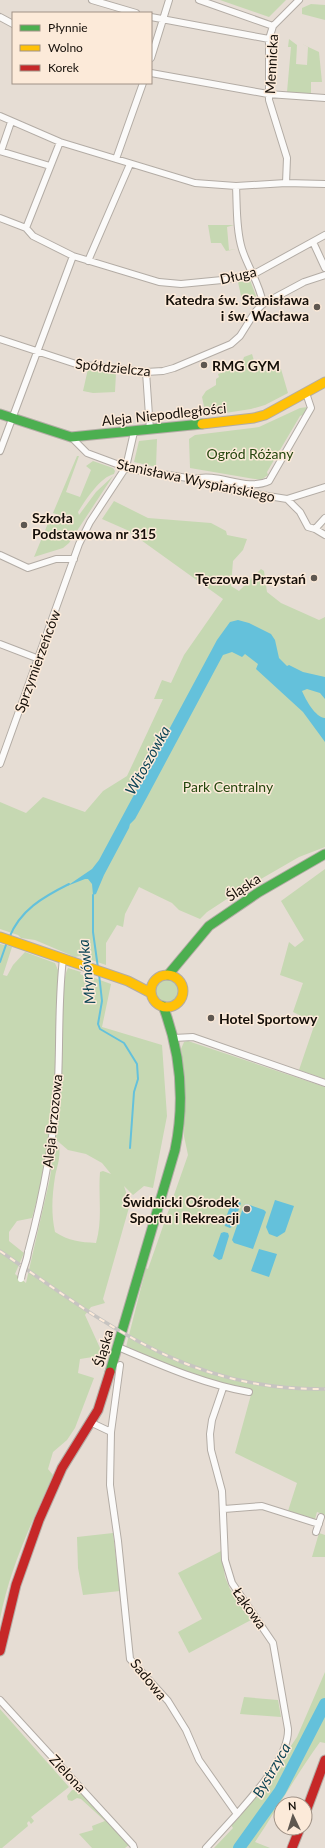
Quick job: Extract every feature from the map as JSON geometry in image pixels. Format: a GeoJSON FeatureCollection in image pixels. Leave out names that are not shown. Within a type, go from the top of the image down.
{"type":"FeatureCollection","features":[{"type":"Feature","properties":{"kind":"street"},"geometry":{"type":"LineString","coordinates":[[92,0],[133,12]]}},
{"type":"Feature","properties":{"kind":"street"},"geometry":{"type":"LineString","coordinates":[[152,55],[169,0]]}},
{"type":"Feature","properties":{"kind":"street"},"geometry":{"type":"LineString","coordinates":[[199,0],[273,26]]}},
{"type":"Feature","properties":{"kind":"street","name":"Mennicka"},"geometry":{"type":"LineString","coordinates":[[286,183],[287,158],[268,94],[269,39],[273,26],[299,0]]}},
{"type":"Feature","properties":{"kind":"street"},"geometry":{"type":"LineString","coordinates":[[0,16],[12,23]]}},
{"type":"Feature","properties":{"kind":"street"},"geometry":{"type":"LineString","coordinates":[[152,17],[269,39]]}},
{"type":"Feature","properties":{"kind":"street"},"geometry":{"type":"LineString","coordinates":[[152,72],[268,94],[325,98]]}},
{"type":"Feature","properties":{"kind":"street"},"geometry":{"type":"LineString","coordinates":[[116,159],[143,84]]}},
{"type":"Feature","properties":{"kind":"street"},"geometry":{"type":"LineString","coordinates":[[0,116],[60,142],[68,143],[130,164],[195,183],[236,186],[286,183],[325,184]]}},
{"type":"Feature","properties":{"kind":"street"},"geometry":{"type":"LineString","coordinates":[[11,122],[1,151],[50,166]]}},
{"type":"Feature","properties":{"kind":"street"},"geometry":{"type":"LineString","coordinates":[[0,218],[26,228],[60,142]]}},
{"type":"Feature","properties":{"kind":"street"},"geometry":{"type":"LineString","coordinates":[[88,261],[130,164]]}},
{"type":"Feature","properties":{"kind":"street"},"geometry":{"type":"LineString","coordinates":[[236,186],[239,235],[242,248],[254,274],[263,304],[304,282],[325,275]]}},
{"type":"Feature","properties":{"kind":"street","name":"Długa"},"geometry":{"type":"LineString","coordinates":[[26,228],[33,236],[73,256],[159,282],[182,284],[222,280],[254,274],[325,235]]}},
{"type":"Feature","properties":{"kind":"street"},"geometry":{"type":"LineString","coordinates":[[313,242],[325,268]]}},
{"type":"Feature","properties":{"kind":"street"},"geometry":{"type":"LineString","coordinates":[[0,450],[73,256]]}},
{"type":"Feature","properties":{"kind":"street","name":"Spółdzielcza"},"geometry":{"type":"LineString","coordinates":[[0,339],[76,364],[146,372],[174,368],[231,344],[240,336],[263,304]]}},
{"type":"Feature","properties":{"kind":"street"},"geometry":{"type":"LineString","coordinates":[[146,372],[150,430]]}},
{"type":"Feature","properties":{"kind":"street","name":"Aleja Niepodległości"},"geometry":{"type":"LineString","coordinates":[[0,414],[71,437],[134,432],[254,418],[265,415],[325,382]]}},
{"type":"Feature","properties":{"kind":"street"},"geometry":{"type":"LineString","coordinates":[[194,479],[210,476],[254,485],[269,480],[306,419],[311,408],[306,392]]}},
{"type":"Feature","properties":{"kind":"street"},"geometry":{"type":"LineString","coordinates":[[126,467],[134,432]]}},
{"type":"Feature","properties":{"kind":"street","name":"Stanisława Wyspiańskiego"},"geometry":{"type":"LineString","coordinates":[[71,437],[87,453],[126,467],[160,475],[194,479],[224,489],[287,499],[300,512],[308,527],[325,535]]}},
{"type":"Feature","properties":{"kind":"street","name":"Sprzymierzeńców"},"geometry":{"type":"LineString","coordinates":[[0,764],[82,538],[90,522],[126,467]]}},
{"type":"Feature","properties":{"kind":"street"},"geometry":{"type":"LineString","coordinates":[[287,499],[325,487]]}},
{"type":"Feature","properties":{"kind":"street"},"geometry":{"type":"LineString","coordinates":[[315,529],[325,518]]}},
{"type":"Feature","properties":{"kind":"street"},"geometry":{"type":"LineString","coordinates":[[0,555],[28,568],[56,559],[74,559]]}},
{"type":"Feature","properties":{"kind":"street"},"geometry":{"type":"LineString","coordinates":[[0,644],[39,659]]}},
{"type":"Feature","properties":{"kind":"street","name":"Śląska"},"geometry":{"type":"LineString","coordinates":[[168,975],[200,934],[216,921],[259,892],[325,854]]}},
{"type":"Feature","properties":{"kind":"street"},"geometry":{"type":"LineString","coordinates":[[0,938],[128,981],[151,993],[155,1001],[163,1006],[174,1005],[182,998],[183,992],[181,982],[173,976],[163,975],[154,981],[128,981]]}},
{"type":"Feature","properties":{"kind":"street","name":"Śląska"},"geometry":{"type":"LineString","coordinates":[[181,982],[181,970],[185,954]]}},
{"type":"Feature","properties":{"kind":"street","name":"Aleja Brzozowa"},"geometry":{"type":"LineString","coordinates":[[21,1279],[22,1273],[27,1264],[28,1252],[46,1178],[56,1099],[60,985],[63,959]]}},
{"type":"Feature","properties":{"kind":"street"},"geometry":{"type":"LineString","coordinates":[[151,993],[154,981]]}},
{"type":"Feature","properties":{"kind":"street","name":"Śląska"},"geometry":{"type":"LineString","coordinates":[[0,1652],[9,1607],[31,1540],[57,1478],[92,1423],[102,1399],[177,1140],[180,1082],[174,1038],[174,1005]]}},
{"type":"Feature","properties":{"kind":"street","name":"Śląska"},"geometry":{"type":"LineString","coordinates":[[163,1006],[174,1038]]}},
{"type":"Feature","properties":{"kind":"street"},"geometry":{"type":"LineString","coordinates":[[174,1038],[193,1037],[325,1083]]}},
{"type":"Feature","properties":{"kind":"street"},"geometry":{"type":"LineString","coordinates":[[118,1347],[168,1369],[223,1388],[249,1392]]}},
{"type":"Feature","properties":{"kind":"street","name":"Sadowa"},"geometry":{"type":"LineString","coordinates":[[120,1365],[111,1432],[110,1485],[118,1541],[130,1659],[168,1701],[186,1730],[200,1760],[237,1814]]}},
{"type":"Feature","properties":{"kind":"street","name":"Łąkowa"},"geometry":{"type":"LineString","coordinates":[[223,1388],[212,1420],[210,1434],[211,1450],[222,1491],[224,1509],[223,1536],[229,1574],[232,1583],[273,1644],[280,1689],[288,1723],[289,1739],[282,1754],[259,1788],[237,1814]]}},
{"type":"Feature","properties":{"kind":"street"},"geometry":{"type":"LineString","coordinates":[[92,1423],[111,1432]]}},
{"type":"Feature","properties":{"kind":"street"},"geometry":{"type":"LineString","coordinates":[[224,1509],[262,1506],[319,1524]]}},
{"type":"Feature","properties":{"kind":"street"},"geometry":{"type":"LineString","coordinates":[[316,1532],[321,1517]]}},
{"type":"Feature","properties":{"kind":"street","name":"Zielona"},"geometry":{"type":"LineString","coordinates":[[0,1700],[109,1817],[133,1844],[134,1848]]}},
{"type":"Feature","properties":{"kind":"street"},"geometry":{"type":"LineString","coordinates":[[312,1796],[325,1760]]}},
{"type":"Feature","properties":{"kind":"street"},"geometry":{"type":"LineString","coordinates":[[206,1848],[237,1814]]}},
{"type":"Feature","properties":{"kind":"street"},"geometry":{"type":"LineString","coordinates":[[292,1848],[297,1836]]}},
{"type":"Feature","properties":{"kind":"green space"},"geometry":{"type":"Polygon","coordinates":[[[220,0],[286,0],[269,17],[220,0]]]}},
{"type":"Feature","properties":{"kind":"green space"},"geometry":{"type":"Polygon","coordinates":[[[311,4],[325,5],[325,20],[302,14],[302,8],[311,4]]]}},
{"type":"Feature","properties":{"kind":"green space"},"geometry":{"type":"Polygon","coordinates":[[[289,39],[297,45],[296,64],[307,65],[308,47],[302,44],[319,52],[322,82],[311,82],[311,94],[287,92],[291,47],[288,47],[289,39]]]}},
{"type":"Feature","properties":{"kind":"green space"},"geometry":{"type":"Polygon","coordinates":[[[208,225],[234,225],[227,227],[229,250],[237,249],[226,251],[221,243],[211,243],[208,225]]]}},
{"type":"Feature","properties":{"kind":"green space"},"geometry":{"type":"Polygon","coordinates":[[[250,280],[256,296],[254,303],[243,305],[238,282],[250,280]]]}},
{"type":"Feature","properties":{"kind":"green space"},"geometry":{"type":"Polygon","coordinates":[[[252,354],[255,364],[259,364],[261,371],[281,369],[288,393],[265,405],[251,409],[206,416],[202,397],[206,391],[216,385],[216,379],[219,377],[218,374],[241,366],[244,357],[252,354]]]}},
{"type":"Feature","properties":{"kind":"green space"},"geometry":{"type":"Polygon","coordinates":[[[88,369],[116,373],[115,392],[93,393],[83,391],[88,369]]]}},
{"type":"Feature","properties":{"kind":"green space","name":"Ogród Różany"},"geometry":{"type":"Polygon","coordinates":[[[308,407],[305,414],[300,416],[267,472],[268,475],[261,480],[190,468],[189,439],[195,435],[259,427],[300,408],[308,407]]]}},
{"type":"Feature","properties":{"kind":"green space"},"geometry":{"type":"Polygon","coordinates":[[[157,439],[156,467],[134,462],[139,441],[157,439]]]}},
{"type":"Feature","properties":{"kind":"green space"},"geometry":{"type":"Polygon","coordinates":[[[77,456],[79,456],[66,492],[80,497],[91,470],[86,466],[93,461],[113,468],[115,471],[114,474],[98,484],[81,507],[78,512],[79,515],[96,492],[113,476],[69,543],[63,548],[34,557],[51,516],[64,520],[64,517],[53,513],[77,456]]]}},
{"type":"Feature","properties":{"kind":"green space","name":"Park Centralny"},"geometry":{"type":"Polygon","coordinates":[[[114,501],[148,518],[211,523],[226,531],[227,535],[247,539],[243,550],[233,561],[231,586],[239,591],[261,569],[264,571],[267,592],[281,603],[319,620],[325,617],[325,847],[299,857],[230,897],[207,912],[200,919],[179,910],[172,903],[139,887],[125,914],[123,927],[117,925],[106,943],[106,965],[80,956],[75,957],[35,940],[21,938],[18,935],[0,929],[0,802],[26,813],[43,797],[85,812],[103,791],[127,776],[163,699],[154,699],[162,680],[171,683],[184,655],[223,599],[127,530],[102,519],[114,501]]]}},
{"type":"Feature","properties":{"kind":"green space"},"geometry":{"type":"Polygon","coordinates":[[[325,869],[325,1079],[299,1070],[315,1023],[293,1012],[303,983],[280,975],[289,942],[295,947],[304,940],[281,901],[325,869]]]}},
{"type":"Feature","properties":{"kind":"green space"},"geometry":{"type":"Polygon","coordinates":[[[0,944],[12,947],[3,975],[7,976],[13,965],[25,952],[55,963],[60,975],[54,1100],[43,1177],[32,1218],[17,1221],[9,1232],[9,1241],[24,1253],[15,1274],[26,1283],[50,1178],[55,1143],[59,1146],[60,1154],[54,1184],[52,1211],[55,1232],[60,1235],[75,1240],[96,1243],[100,1217],[100,1172],[103,1171],[111,1174],[102,1163],[86,1154],[68,1150],[54,1138],[58,1121],[61,1094],[63,1000],[65,975],[68,968],[81,972],[80,974],[85,976],[86,975],[111,984],[102,1027],[162,1045],[167,1116],[153,1188],[144,1186],[133,1195],[124,1186],[130,1204],[103,1299],[105,1303],[91,1307],[85,1315],[100,1348],[99,1356],[80,1359],[78,1373],[94,1378],[75,1428],[67,1440],[53,1452],[48,1469],[53,1475],[16,1563],[4,1600],[0,1619],[0,944]]]}},
{"type":"Feature","properties":{"kind":"green space"},"geometry":{"type":"Polygon","coordinates":[[[167,980],[175,983],[178,991],[175,999],[167,1002],[159,999],[156,991],[159,983],[167,980]]]}},
{"type":"Feature","properties":{"kind":"green space","name":"Świdnicki Ośrodek Sportu i Rekreacji"},"geometry":{"type":"Polygon","coordinates":[[[188,1041],[325,1087],[325,1515],[317,1512],[315,1519],[288,1511],[297,1483],[235,1453],[252,1391],[188,1372],[126,1347],[146,1268],[148,1269],[188,1155],[184,1136],[185,1080],[181,1049],[184,1042],[188,1041]]]}},
{"type":"Feature","properties":{"kind":"green space"},"geometry":{"type":"Polygon","coordinates":[[[113,1533],[120,1591],[83,1595],[78,1568],[77,1537],[113,1533]]]}},
{"type":"Feature","properties":{"kind":"green space"},"geometry":{"type":"Polygon","coordinates":[[[319,1533],[325,1535],[325,1557],[312,1557],[319,1533]]]}},
{"type":"Feature","properties":{"kind":"green space"},"geometry":{"type":"Polygon","coordinates":[[[221,1551],[225,1577],[230,1589],[251,1620],[189,1653],[178,1632],[202,1619],[178,1573],[221,1551]]]}},
{"type":"Feature","properties":{"kind":"green space"},"geometry":{"type":"Polygon","coordinates":[[[325,1672],[325,1743],[320,1742],[284,1796],[273,1796],[273,1814],[255,1842],[270,1848],[214,1848],[233,1828],[231,1825],[274,1771],[297,1737],[325,1672]]]}},
{"type":"Feature","properties":{"kind":"green space"},"geometry":{"type":"Polygon","coordinates":[[[244,1697],[278,1700],[281,1717],[240,1714],[244,1697]]]}},
{"type":"Feature","properties":{"kind":"green space"},"geometry":{"type":"Polygon","coordinates":[[[0,1709],[69,1787],[31,1817],[34,1821],[31,1824],[29,1821],[27,1823],[28,1826],[2,1848],[0,1848],[0,1709]]]}},
{"type":"Feature","properties":{"kind":"green space"},"geometry":{"type":"Polygon","coordinates":[[[72,1790],[80,1790],[129,1845],[125,1848],[92,1848],[79,1834],[93,1830],[92,1826],[105,1821],[81,1799],[77,1798],[72,1801],[68,1800],[67,1796],[72,1790]]]}},
{"type":"Feature","properties":{"kind":"water"},"geometry":{"type":"Polygon","coordinates":[[[238,620],[249,623],[271,634],[275,640],[279,658],[287,666],[289,665],[303,672],[325,677],[325,699],[320,693],[307,689],[302,691],[314,711],[321,717],[325,718],[325,742],[303,712],[256,669],[258,664],[245,654],[242,657],[232,652],[223,655],[135,819],[130,824],[96,894],[93,895],[92,884],[88,879],[67,886],[92,869],[99,860],[217,640],[230,622],[238,620]]]}},
{"type":"Feature","properties":{"kind":"water"},"geometry":{"type":"Polygon","coordinates":[[[235,1199],[241,1203],[233,1226],[230,1228],[225,1226],[224,1223],[232,1201],[235,1199]]]}},
{"type":"Feature","properties":{"kind":"water"},"geometry":{"type":"Polygon","coordinates":[[[275,1200],[294,1206],[285,1232],[277,1237],[269,1234],[266,1227],[275,1200]]]}},
{"type":"Feature","properties":{"kind":"water"},"geometry":{"type":"Polygon","coordinates":[[[247,1204],[266,1212],[253,1249],[234,1243],[232,1240],[244,1205],[247,1204]]]}},
{"type":"Feature","properties":{"kind":"water"},"geometry":{"type":"Polygon","coordinates":[[[221,1233],[228,1233],[229,1236],[222,1259],[219,1260],[213,1256],[221,1233]]]}},
{"type":"Feature","properties":{"kind":"water"},"geometry":{"type":"Polygon","coordinates":[[[259,1249],[277,1254],[269,1277],[251,1271],[259,1249]]]}},
{"type":"Feature","properties":{"kind":"waterway","name":"Witoszówka"},"geometry":{"type":"LineString","coordinates":[[9,938],[19,920],[33,905],[69,884]]}},
{"type":"Feature","properties":{"kind":"waterway","name":"Młynówka"},"geometry":{"type":"LineString","coordinates":[[93,895],[93,932],[98,968]]}},
{"type":"Feature","properties":{"kind":"waterway","name":"Witoszówka"},"geometry":{"type":"LineString","coordinates":[[0,962],[7,942]]}},
{"type":"Feature","properties":{"kind":"waterway","name":"Młynówka"},"geometry":{"type":"LineString","coordinates":[[99,974],[102,1001],[98,1024],[100,1029],[124,1043],[137,1064],[138,1079],[134,1092],[130,1148]]}},
{"type":"Feature","properties":{"kind":"waterway","name":"Bystrzyca"},"geometry":{"type":"LineString","coordinates":[[239,1848],[280,1791],[325,1704]]}},
{"type":"Feature","properties":{"kind":"railway"},"geometry":{"type":"LineString","coordinates":[[0,1251],[76,1304],[114,1327],[151,1348],[190,1365],[232,1379],[276,1387],[325,1389]]}},
{"type":"Feature","properties":{"kind":"traffic: fast"},"geometry":{"type":"LineString","coordinates":[[0,414],[71,437],[202,424]]}},
{"type":"Feature","properties":{"kind":"traffic: fast"},"geometry":{"type":"LineString","coordinates":[[168,975],[209,926],[259,892],[325,854]]}},
{"type":"Feature","properties":{"kind":"traffic: fast"},"geometry":{"type":"LineString","coordinates":[[110,1372],[175,1150],[178,1132],[180,1113],[180,1077],[174,1041],[163,1006]]}},
{"type":"Feature","properties":{"kind":"traffic: slow"},"geometry":{"type":"LineString","coordinates":[[202,424],[254,418],[265,415],[325,382]]}},
{"type":"Feature","properties":{"kind":"traffic: slow"},"geometry":{"type":"LineString","coordinates":[[0,937],[128,981],[151,993]]}},
{"type":"Feature","properties":{"kind":"traffic: slow"},"geometry":{"type":"LineString","coordinates":[[164,975],[170,975],[180,982],[183,991],[182,997],[176,1004],[170,1007],[164,1007],[154,1000],[151,994],[151,988],[158,978],[164,975]]}},
{"type":"Feature","properties":{"kind":"traffic: jam"},"geometry":{"type":"LineString","coordinates":[[0,1651],[16,1585],[39,1520],[62,1468],[98,1410],[110,1372]]}},
{"type":"Feature","properties":{"kind":"traffic: jam"},"geometry":{"type":"LineString","coordinates":[[312,1796],[325,1760]]}},
{"type":"Feature","properties":{"kind":"traffic: jam"},"geometry":{"type":"LineString","coordinates":[[292,1848],[297,1836]]}},
{"type":"Feature","properties":{"kind":"place","name":"Katedra św. Stanisława i św. Wacława"},"geometry":{"type":"Point","coordinates":[317,307]}},
{"type":"Feature","properties":{"kind":"place","name":"RMG GYM"},"geometry":{"type":"Point","coordinates":[204,365]}},
{"type":"Feature","properties":{"kind":"place","name":"Szkoła Podstawowa nr 315"},"geometry":{"type":"Point","coordinates":[24,525]}},
{"type":"Feature","properties":{"kind":"place","name":"Tęczowa Przystań"},"geometry":{"type":"Point","coordinates":[314,578]}},
{"type":"Feature","properties":{"kind":"place","name":"Hotel Sportowy"},"geometry":{"type":"Point","coordinates":[211,1018]}},
{"type":"Feature","properties":{"kind":"place","name":"Świdnicki Ośrodek Sportu i Rekreacji"},"geometry":{"type":"Point","coordinates":[247,1209]}}]}
